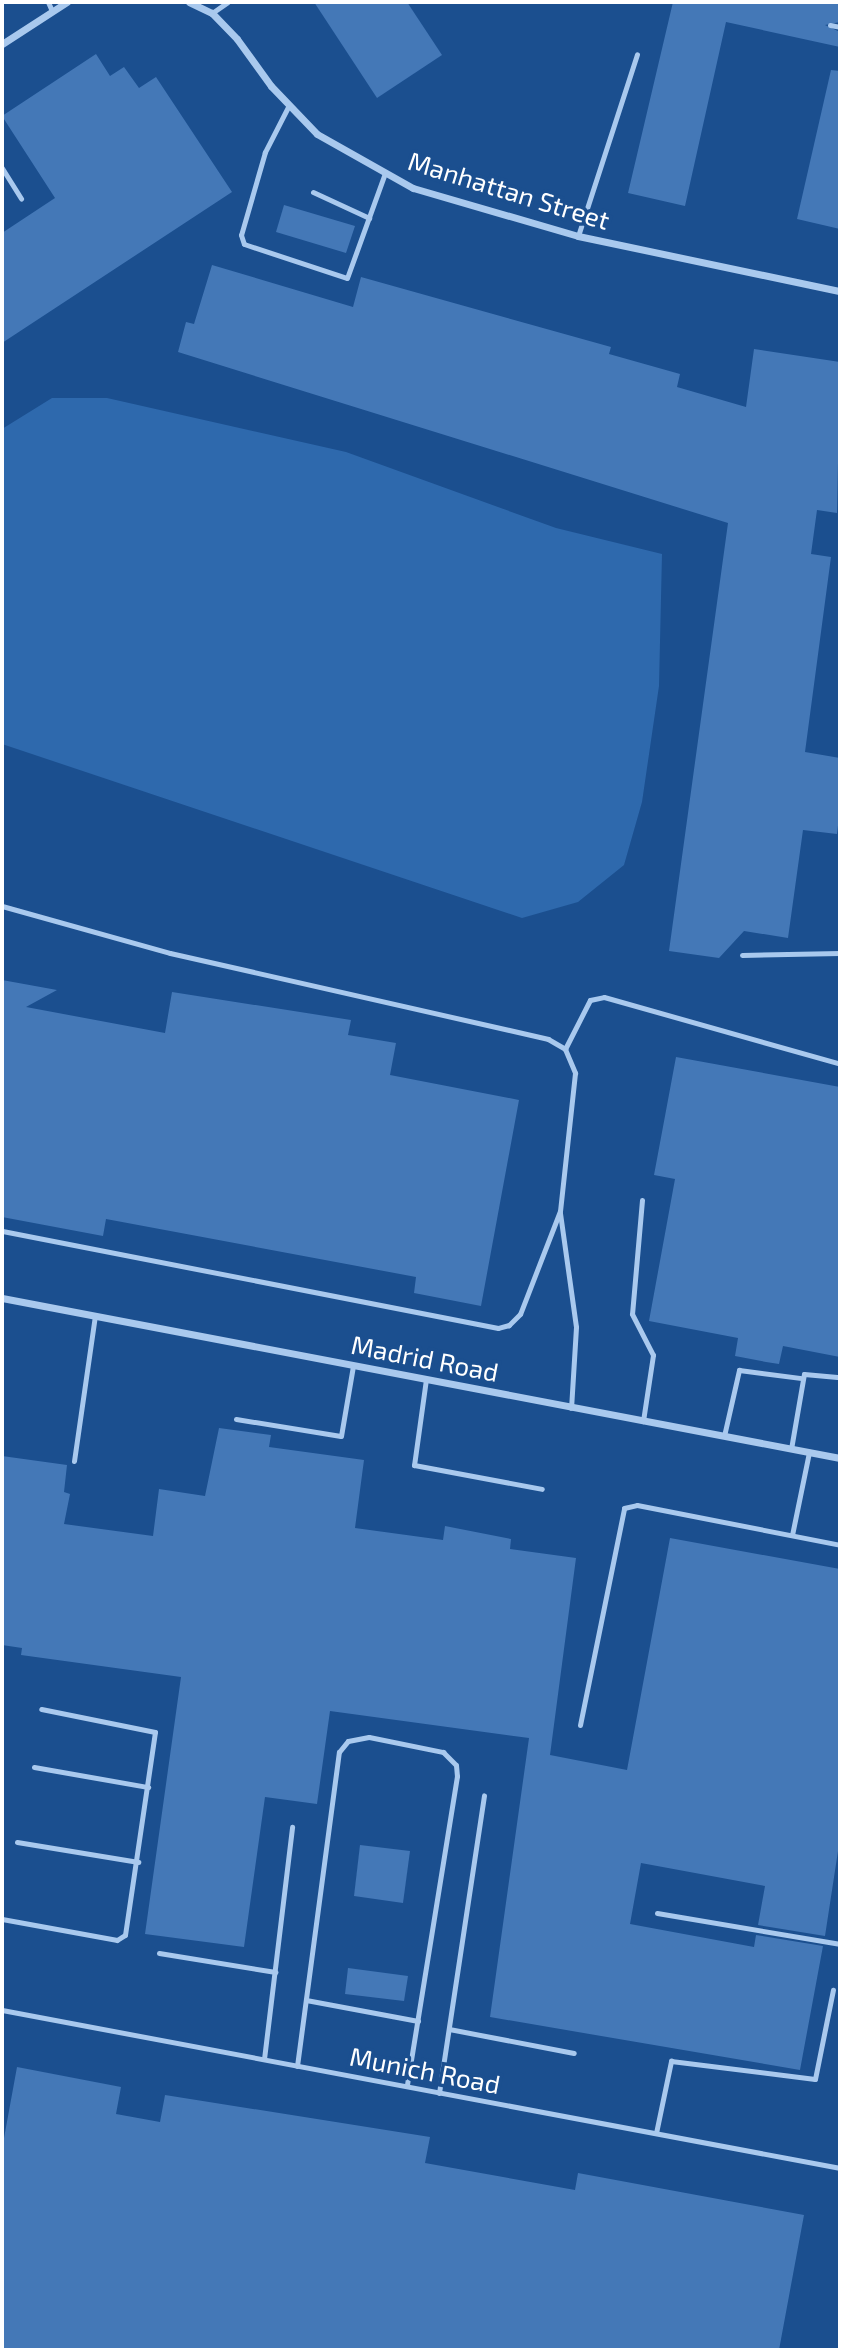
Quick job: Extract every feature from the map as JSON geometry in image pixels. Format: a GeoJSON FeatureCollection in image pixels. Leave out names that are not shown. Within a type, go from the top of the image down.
{"type":"FeatureCollection","features":[{"type":"Feature","properties":{"kind":"street"},"geometry":{"type":"LineString","coordinates":[[2,44],[66,2]]}},
{"type":"Feature","properties":{"kind":"street","name":"Manhattan Street"},"geometry":{"type":"LineString","coordinates":[[189,2],[212,13],[288,107],[317,134],[413,188],[578,236],[840,291]]}},
{"type":"Feature","properties":{"kind":"street","name":"Madrid Road"},"geometry":{"type":"LineString","coordinates":[[2,1298],[840,1458]]}},
{"type":"Feature","properties":{"kind":"lane"},"geometry":{"type":"LineString","coordinates":[[48,2],[52,11]]}},
{"type":"Feature","properties":{"kind":"lane"},"geometry":{"type":"LineString","coordinates":[[212,13],[228,2]]}},
{"type":"Feature","properties":{"kind":"lane"},"geometry":{"type":"LineString","coordinates":[[830,25],[840,27]]}},
{"type":"Feature","properties":{"kind":"lane"},"geometry":{"type":"LineString","coordinates":[[578,236],[636,54]]}},
{"type":"Feature","properties":{"kind":"lane"},"geometry":{"type":"LineString","coordinates":[[288,107],[265,152],[242,241],[344,279],[385,173]]}},
{"type":"Feature","properties":{"kind":"lane"},"geometry":{"type":"LineString","coordinates":[[2,168],[21,198]]}},
{"type":"Feature","properties":{"kind":"lane"},"geometry":{"type":"LineString","coordinates":[[313,192],[369,218]]}},
{"type":"Feature","properties":{"kind":"lane"},"geometry":{"type":"LineString","coordinates":[[2,906],[170,954],[507,1028],[565,1049],[575,1073],[560,1211],[576,1326],[571,1408]]}},
{"type":"Feature","properties":{"kind":"lane"},"geometry":{"type":"LineString","coordinates":[[742,955],[840,953]]}},
{"type":"Feature","properties":{"kind":"lane"},"geometry":{"type":"LineString","coordinates":[[565,1049],[590,1000],[604,997],[840,1064]]}},
{"type":"Feature","properties":{"kind":"lane"},"geometry":{"type":"LineString","coordinates":[[642,1200],[632,1314],[653,1355],[643,1421]]}},
{"type":"Feature","properties":{"kind":"lane"},"geometry":{"type":"LineString","coordinates":[[2,1231],[498,1328],[520,1314],[560,1211]]}},
{"type":"Feature","properties":{"kind":"lane"},"geometry":{"type":"LineString","coordinates":[[74,1461],[95,1316]]}},
{"type":"Feature","properties":{"kind":"lane"},"geometry":{"type":"LineString","coordinates":[[236,1419],[341,1436],[353,1366]]}},
{"type":"Feature","properties":{"kind":"lane"},"geometry":{"type":"LineString","coordinates":[[724,1436],[739,1370],[801,1378],[814,1372],[840,1377]]}},
{"type":"Feature","properties":{"kind":"lane"},"geometry":{"type":"LineString","coordinates":[[791,1449],[801,1378]]}},
{"type":"Feature","properties":{"kind":"lane"},"geometry":{"type":"LineString","coordinates":[[426,1380],[414,1465],[542,1489]]}},
{"type":"Feature","properties":{"kind":"lane"},"geometry":{"type":"LineString","coordinates":[[792,1535],[809,1452]]}},
{"type":"Feature","properties":{"kind":"lane"},"geometry":{"type":"LineString","coordinates":[[580,1725],[624,1508],[637,1505],[840,1545]]}},
{"type":"Feature","properties":{"kind":"lane"},"geometry":{"type":"LineString","coordinates":[[2,1919],[122,1939],[138,1862],[155,1732],[150,1727],[41,1709]]}},
{"type":"Feature","properties":{"kind":"lane"},"geometry":{"type":"LineString","coordinates":[[298,2066],[339,1752],[348,1741],[369,1737],[443,1752],[456,1765],[407,2087]]}},
{"type":"Feature","properties":{"kind":"lane"},"geometry":{"type":"LineString","coordinates":[[34,1767],[148,1787]]}},
{"type":"Feature","properties":{"kind":"lane"},"geometry":{"type":"LineString","coordinates":[[439,2093],[484,1796]]}},
{"type":"Feature","properties":{"kind":"lane"},"geometry":{"type":"LineString","coordinates":[[264,2059],[292,1827]]}},
{"type":"Feature","properties":{"kind":"lane"},"geometry":{"type":"LineString","coordinates":[[17,1842],[138,1862]]}},
{"type":"Feature","properties":{"kind":"lane"},"geometry":{"type":"LineString","coordinates":[[657,1913],[840,1944]]}},
{"type":"Feature","properties":{"kind":"lane"},"geometry":{"type":"LineString","coordinates":[[159,1953],[275,1972]]}},
{"type":"Feature","properties":{"kind":"lane"},"geometry":{"type":"LineString","coordinates":[[656,2133],[671,2061],[816,2079],[832,1990]]}},
{"type":"Feature","properties":{"kind":"lane"},"geometry":{"type":"LineString","coordinates":[[306,2000],[418,2021]]}},
{"type":"Feature","properties":{"kind":"lane","name":"Munich Road"},"geometry":{"type":"LineString","coordinates":[[2,2010],[840,2168]]}},
{"type":"Feature","properties":{"kind":"lane"},"geometry":{"type":"LineString","coordinates":[[449,2029],[574,2053]]}},
{"type":"Feature","properties":{"kind":"shaded area"},"geometry":{"type":"Polygon","coordinates":[[[52,398],[107,398],[346,452],[556,528],[662,554],[659,686],[642,802],[624,865],[578,902],[522,918],[2,744],[2,429],[52,398]]]}},
{"type":"Feature","properties":{"kind":"building"},"geometry":{"type":"Polygon","coordinates":[[[314,2],[407,2],[442,55],[377,98],[314,2]]]}},
{"type":"Feature","properties":{"kind":"building"},"geometry":{"type":"Polygon","coordinates":[[[673,2],[840,2],[840,22],[825,25],[840,32],[840,47],[726,22],[685,206],[628,193],[673,2]]]}},
{"type":"Feature","properties":{"kind":"building"},"geometry":{"type":"Polygon","coordinates":[[[96,54],[110,76],[124,67],[139,88],[156,77],[232,192],[2,343],[2,233],[55,198],[2,116],[96,54]]]}},
{"type":"Feature","properties":{"kind":"building"},"geometry":{"type":"Polygon","coordinates":[[[831,70],[840,71],[840,229],[797,219],[831,70]]]}},
{"type":"Feature","properties":{"kind":"building"},"geometry":{"type":"Polygon","coordinates":[[[284,205],[355,226],[346,253],[276,232],[284,205]]]}},
{"type":"Feature","properties":{"kind":"building"},"geometry":{"type":"Polygon","coordinates":[[[212,265],[353,307],[361,277],[611,347],[609,354],[680,374],[677,387],[746,407],[754,349],[840,362],[837,513],[817,510],[811,554],[831,557],[805,752],[840,758],[840,808],[837,834],[803,830],[788,938],[744,931],[719,958],[669,951],[728,523],[178,352],[186,322],[194,324],[212,265]]]}},
{"type":"Feature","properties":{"kind":"building"},"geometry":{"type":"Polygon","coordinates":[[[2,980],[57,990],[26,1007],[165,1033],[172,992],[351,1020],[348,1035],[396,1043],[390,1075],[519,1100],[481,1306],[414,1293],[416,1277],[106,1219],[103,1236],[2,1217],[2,980]]]}},
{"type":"Feature","properties":{"kind":"building"},"geometry":{"type":"Polygon","coordinates":[[[676,1057],[840,1087],[840,1357],[783,1346],[779,1364],[766,1362],[735,1356],[738,1338],[649,1321],[675,1179],[654,1175],[676,1057]]]}},
{"type":"Feature","properties":{"kind":"building"},"geometry":{"type":"Polygon","coordinates":[[[219,1428],[271,1435],[269,1447],[364,1460],[355,1528],[443,1540],[445,1526],[511,1539],[510,1549],[576,1558],[550,1755],[627,1770],[670,1538],[840,1569],[840,1838],[825,1936],[758,1925],[765,1886],[641,1863],[630,1924],[754,1947],[756,1935],[823,1946],[800,2070],[490,2017],[529,1738],[330,1711],[317,1804],[265,1797],[244,1947],[145,1934],[181,1677],[21,1655],[22,1648],[2,1645],[2,1456],[67,1465],[64,1492],[70,1494],[64,1524],[153,1536],[159,1489],[205,1496],[219,1428]]]}},
{"type":"Feature","properties":{"kind":"building"},"geometry":{"type":"Polygon","coordinates":[[[360,1845],[410,1851],[403,1903],[354,1896],[360,1845]]]}},
{"type":"Feature","properties":{"kind":"building"},"geometry":{"type":"Polygon","coordinates":[[[348,1968],[408,1976],[404,2001],[345,1994],[348,1968]]]}},
{"type":"Feature","properties":{"kind":"building"},"geometry":{"type":"Polygon","coordinates":[[[17,2067],[121,2087],[116,2114],[160,2122],[165,2095],[430,2137],[425,2163],[575,2190],[578,2173],[804,2215],[779,2350],[2,2350],[2,2149],[17,2067]]]}}]}
